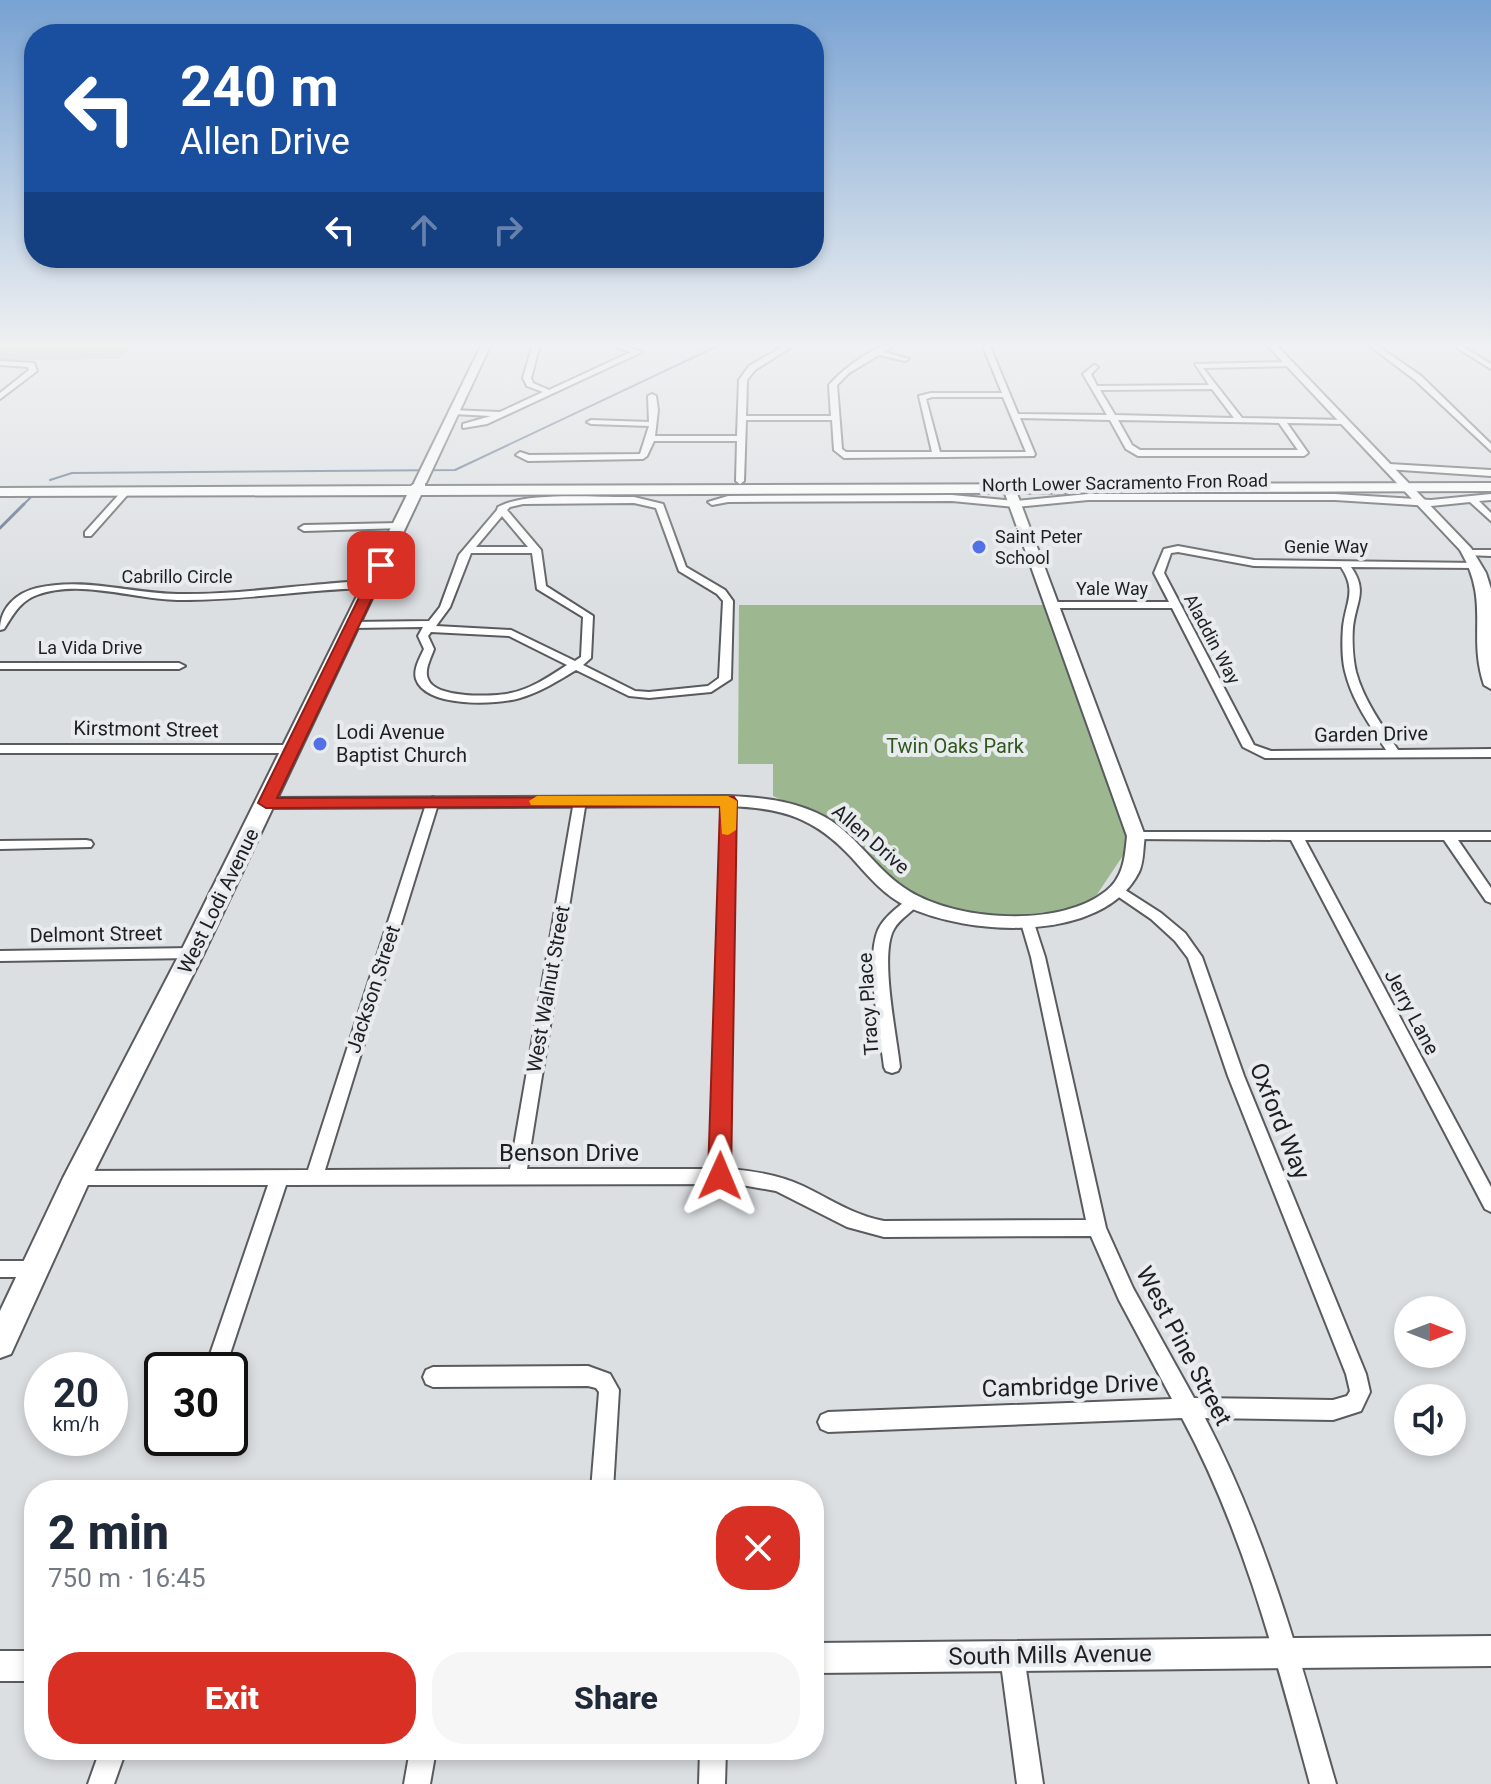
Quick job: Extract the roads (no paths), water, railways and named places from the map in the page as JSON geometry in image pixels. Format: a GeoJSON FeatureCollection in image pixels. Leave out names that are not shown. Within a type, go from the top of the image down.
{"type":"FeatureCollection","features":[{"type":"Feature","properties":{"kind":"main road"},"geometry":{"type":"LineString","coordinates":[[0,492],[126,492],[422,479],[708,496],[1491,480]]}},
{"type":"Feature","properties":{"kind":"main road"},"geometry":{"type":"LineString","coordinates":[[0,484],[422,479],[1093,480],[1491,487]]}},
{"type":"Feature","properties":{"kind":"main road","name":"West Lodi Avenue"},"geometry":{"type":"LineString","coordinates":[[0,1344],[77,1178],[192,953],[422,479]]}},
{"type":"Feature","properties":{"kind":"main road"},"geometry":{"type":"LineString","coordinates":[[1009,488],[1015,484],[1093,480]]}},
{"type":"Feature","properties":{"kind":"main road"},"geometry":{"type":"LineString","coordinates":[[708,496],[740,481]]}},
{"type":"Feature","properties":{"kind":"main road"},"geometry":{"type":"LineString","coordinates":[[151,491],[236,487],[247,483]]}},
{"type":"Feature","properties":{"kind":"street","name":"West Lodi Avenue"},"geometry":{"type":"LineString","coordinates":[[422,479],[446,427]]}},
{"type":"Feature","properties":{"kind":"street"},"geometry":{"type":"LineString","coordinates":[[520,455],[528,458],[643,456],[652,427]]}},
{"type":"Feature","properties":{"kind":"street"},"geometry":{"type":"LineString","coordinates":[[740,481],[743,427]]}},
{"type":"Feature","properties":{"kind":"street"},"geometry":{"type":"LineString","coordinates":[[835,427],[838,450],[847,455],[1027,455],[1031,451],[1022,427]]}},
{"type":"Feature","properties":{"kind":"street"},"geometry":{"type":"LineString","coordinates":[[930,427],[937,455]]}},
{"type":"Feature","properties":{"kind":"street"},"geometry":{"type":"LineString","coordinates":[[1118,427],[1129,447],[1138,453],[1304,453],[1286,427]]}},
{"type":"Feature","properties":{"kind":"street"},"geometry":{"type":"LineString","coordinates":[[1350,427],[1472,559],[1484,587],[1488,628],[1485,659],[1491,685]]}},
{"type":"Feature","properties":{"kind":"street"},"geometry":{"type":"LineString","coordinates":[[1467,427],[1491,449]]}},
{"type":"Feature","properties":{"kind":"street"},"geometry":{"type":"LineString","coordinates":[[1475,435],[1491,435]]}},
{"type":"Feature","properties":{"kind":"street"},"geometry":{"type":"LineString","coordinates":[[650,439],[742,438]]}},
{"type":"Feature","properties":{"kind":"street"},"geometry":{"type":"LineString","coordinates":[[1389,467],[1491,473]]}},
{"type":"Feature","properties":{"kind":"street"},"geometry":{"type":"LineString","coordinates":[[1009,488],[1136,836],[1136,859],[1117,891]]}},
{"type":"Feature","properties":{"kind":"street"},"geometry":{"type":"LineString","coordinates":[[88,534],[126,492]]}},
{"type":"Feature","properties":{"kind":"street","name":"North Lower Sacramento Fron Road"},"geometry":{"type":"LineString","coordinates":[[708,496],[728,499],[941,498],[1015,504],[1088,497],[1335,497],[1421,503],[1491,497]]}},
{"type":"Feature","properties":{"kind":"street"},"geometry":{"type":"LineString","coordinates":[[350,629],[427,629],[503,631],[573,666],[633,694],[711,689],[725,679],[728,601],[721,592],[682,569],[664,511],[654,503],[634,500],[523,501],[501,509],[468,550],[445,607],[427,629],[423,636],[429,649],[421,673],[422,682],[429,690],[448,697],[512,697],[573,666],[586,658],[589,651],[588,616],[541,587],[536,550],[501,509]]}},
{"type":"Feature","properties":{"kind":"street"},"geometry":{"type":"LineString","coordinates":[[1473,500],[1491,518]]}},
{"type":"Feature","properties":{"kind":"street"},"geometry":{"type":"LineString","coordinates":[[304,528],[400,526]]}},
{"type":"Feature","properties":{"kind":"street","name":"Genie Way"},"geometry":{"type":"LineString","coordinates":[[1178,549],[1254,563],[1472,559],[1491,553]]}},
{"type":"Feature","properties":{"kind":"street","name":"Aladdin Way"},"geometry":{"type":"LineString","coordinates":[[1178,549],[1167,551],[1159,573],[1253,750]]}},
{"type":"Feature","properties":{"kind":"street"},"geometry":{"type":"LineString","coordinates":[[468,550],[536,550]]}},
{"type":"Feature","properties":{"kind":"street"},"geometry":{"type":"LineString","coordinates":[[1344,563],[1355,580],[1356,590],[1348,628],[1350,670],[1363,705],[1394,754]]}},
{"type":"Feature","properties":{"kind":"street","name":"Cabrillo Circle"},"geometry":{"type":"LineString","coordinates":[[0,627],[17,600],[35,592],[57,588],[182,597],[329,585],[372,585]]}},
{"type":"Feature","properties":{"kind":"street","name":"Yale Way"},"geometry":{"type":"LineString","coordinates":[[1050,605],[1174,605]]}},
{"type":"Feature","properties":{"kind":"street","name":"La Vida Drive"},"geometry":{"type":"LineString","coordinates":[[0,666],[179,666]]}},
{"type":"Feature","properties":{"kind":"street","name":"Kirstmont Street"},"geometry":{"type":"LineString","coordinates":[[0,749],[292,749]]}},
{"type":"Feature","properties":{"kind":"street","name":"Garden Drive"},"geometry":{"type":"LineString","coordinates":[[1253,750],[1269,755],[1491,753]]}},
{"type":"Feature","properties":{"kind":"street","name":"Jackson Street"},"geometry":{"type":"LineString","coordinates":[[314,1178],[433,801]]}},
{"type":"Feature","properties":{"kind":"street","name":"West Walnut Street"},"geometry":{"type":"LineString","coordinates":[[517,1177],[580,801]]}},
{"type":"Feature","properties":{"kind":"street"},"geometry":{"type":"LineString","coordinates":[[720,1176],[728,801]]}},
{"type":"Feature","properties":{"kind":"street","name":"Allen Drive"},"geometry":{"type":"LineString","coordinates":[[266,803],[768,803],[822,822],[844,839],[868,869],[913,902],[945,915],[979,922],[1028,923],[1068,916],[1097,904],[1117,891]]}},
{"type":"Feature","properties":{"kind":"street"},"geometry":{"type":"LineString","coordinates":[[1136,836],[1491,836]]}},
{"type":"Feature","properties":{"kind":"street"},"geometry":{"type":"LineString","coordinates":[[1449,837],[1491,898]]}},
{"type":"Feature","properties":{"kind":"street","name":"Jerry Lane"},"geometry":{"type":"LineString","coordinates":[[1297,838],[1491,1204]]}},
{"type":"Feature","properties":{"kind":"street"},"geometry":{"type":"LineString","coordinates":[[0,845],[86,844]]}},
{"type":"Feature","properties":{"kind":"street","name":"Oxford Way"},"geometry":{"type":"LineString","coordinates":[[1117,891],[1156,916],[1180,937],[1195,957],[1236,1076],[1356,1374],[1360,1392],[1358,1397]]}},
{"type":"Feature","properties":{"kind":"street","name":"Tracy Place"},"geometry":{"type":"LineString","coordinates":[[892,1067],[883,977],[884,935],[889,924],[913,902]]}},
{"type":"Feature","properties":{"kind":"street","name":"West Pine Street"},"geometry":{"type":"LineString","coordinates":[[1028,923],[1097,1228],[1124,1289],[1210,1450],[1249,1539],[1323,1784]]}},
{"type":"Feature","properties":{"kind":"street","name":"Delmont Street"},"geometry":{"type":"LineString","coordinates":[[0,956],[192,953]]}},
{"type":"Feature","properties":{"kind":"street","name":"Benson Drive"},"geometry":{"type":"LineString","coordinates":[[77,1178],[720,1176],[761,1179],[784,1186],[859,1225],[884,1229],[1097,1228]]}},
{"type":"Feature","properties":{"kind":"street"},"geometry":{"type":"LineString","coordinates":[[221,1352],[279,1179]]}},
{"type":"Feature","properties":{"kind":"street"},"geometry":{"type":"LineString","coordinates":[[0,1269],[36,1269]]}},
{"type":"Feature","properties":{"kind":"street"},"geometry":{"type":"LineString","coordinates":[[433,1377],[588,1376],[603,1381],[609,1390],[603,1480]]}},
{"type":"Feature","properties":{"kind":"street","name":"Cambridge Drive"},"geometry":{"type":"LineString","coordinates":[[828,1422],[1186,1408],[1333,1410],[1354,1404],[1358,1397]]}},
{"type":"Feature","properties":{"kind":"street","name":"South Mills Avenue"},"geometry":{"type":"LineString","coordinates":[[824,1658],[1491,1651]]}},
{"type":"Feature","properties":{"kind":"street"},"geometry":{"type":"LineString","coordinates":[[1012,1656],[1030,1784]]}},
{"type":"Feature","properties":{"kind":"street"},"geometry":{"type":"LineString","coordinates":[[0,1666],[24,1666]]}},
{"type":"Feature","properties":{"kind":"street"},"geometry":{"type":"LineString","coordinates":[[101,1784],[109,1760]]}},
{"type":"Feature","properties":{"kind":"street"},"geometry":{"type":"LineString","coordinates":[[417,1784],[421,1760]]}},
{"type":"Feature","properties":{"kind":"street"},"geometry":{"type":"LineString","coordinates":[[712,1784],[713,1760]]}},
{"type":"Feature","properties":{"kind":"waterway"},"geometry":{"type":"LineString","coordinates":[[50,480],[72,473],[455,470],[546,427]]}},
{"type":"Feature","properties":{"kind":"waterway"},"geometry":{"type":"LineString","coordinates":[[0,528],[31,497]]}},
{"type":"Feature","properties":{"kind":"place","name":"Saint Peter School"},"geometry":{"type":"Point","coordinates":[979,547]}},
{"type":"Feature","properties":{"kind":"place","name":"Lodi Avenue Baptist Church"},"geometry":{"type":"Point","coordinates":[320,744]}},
{"type":"Feature","properties":{"kind":"park label","name":"Twin Oaks Park"},"geometry":{"type":"Point","coordinates":[955,746]}}]}
